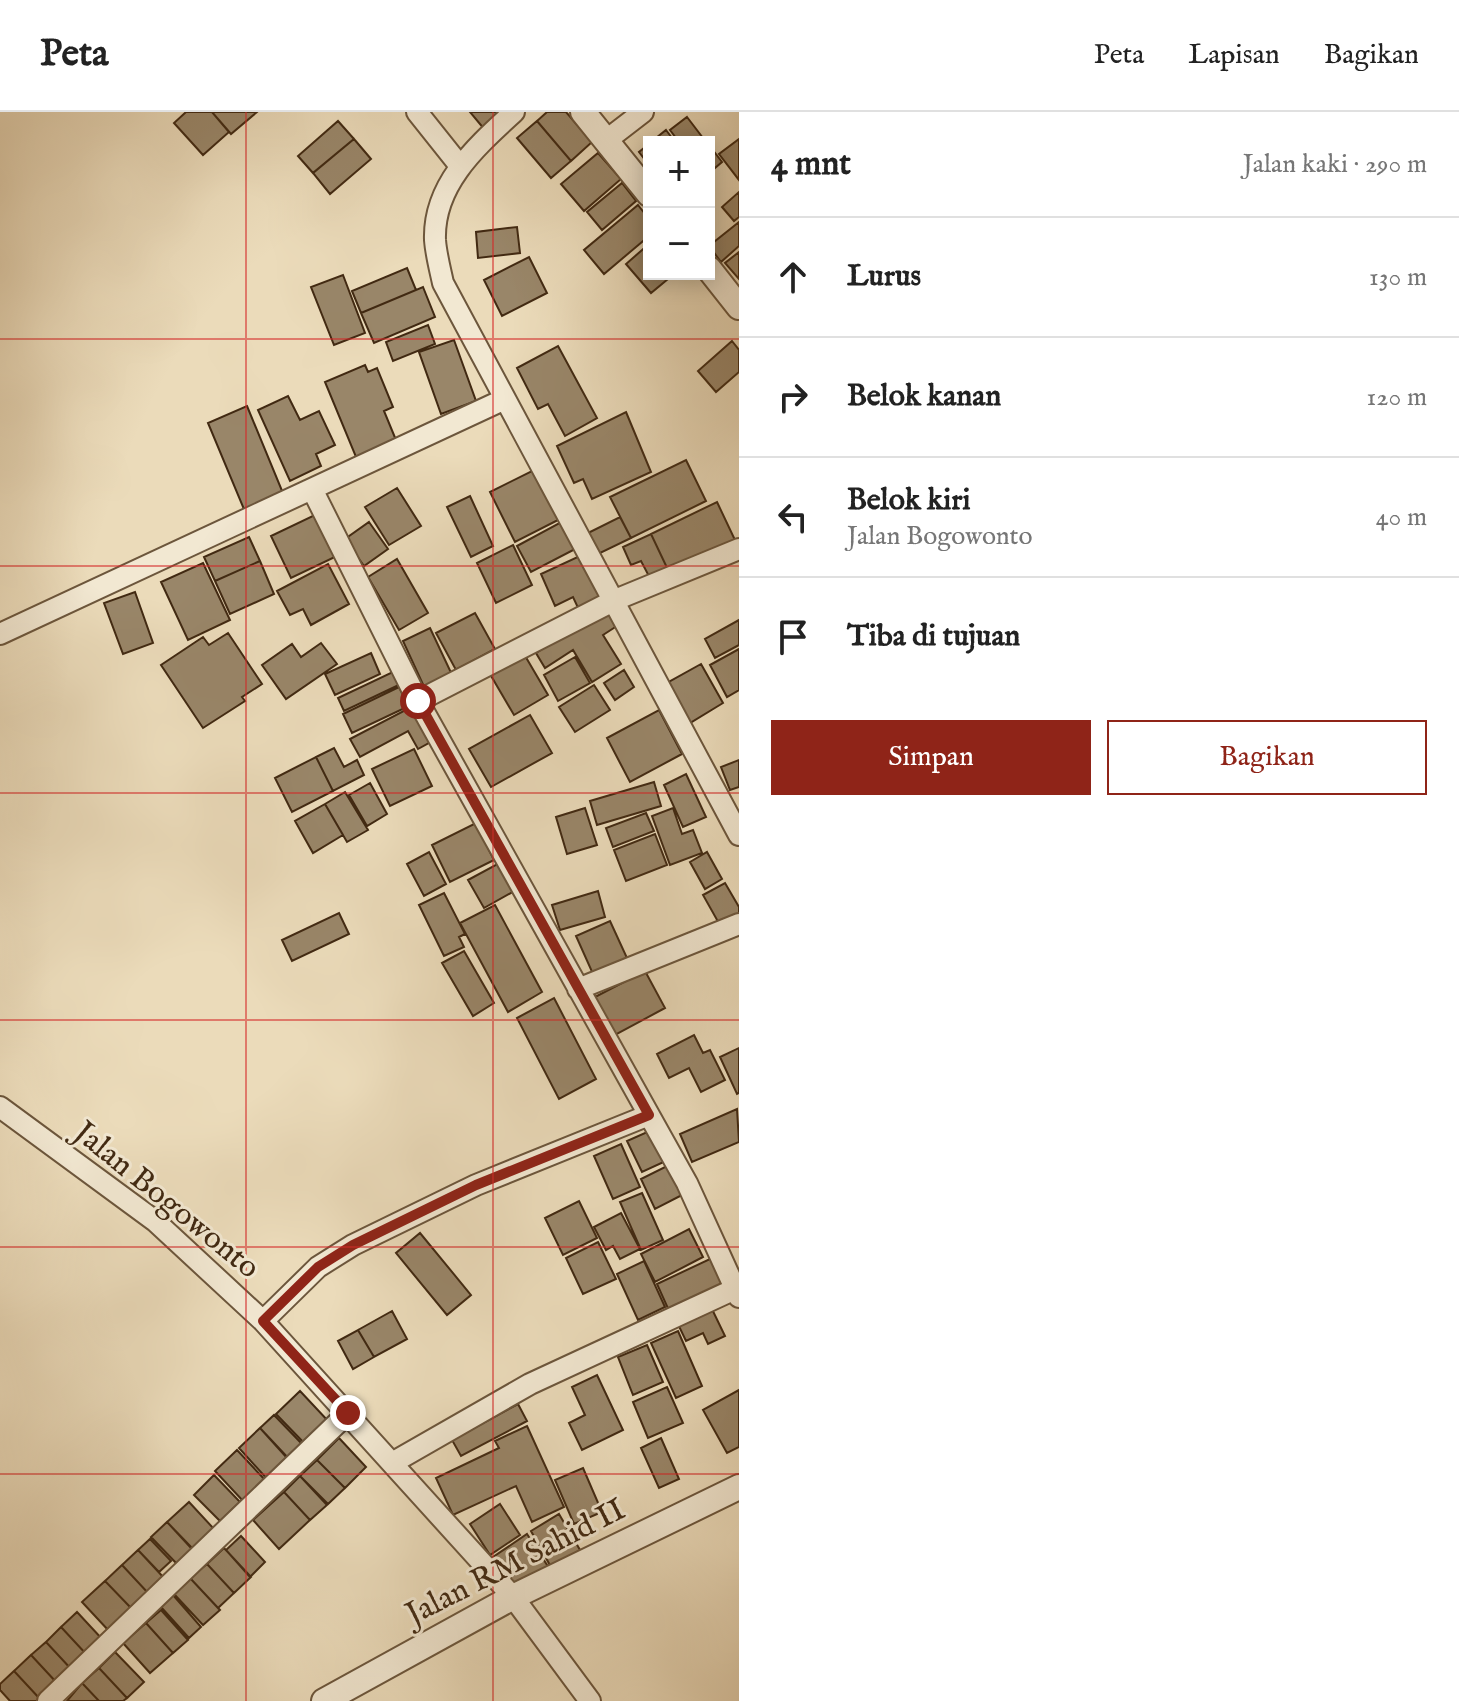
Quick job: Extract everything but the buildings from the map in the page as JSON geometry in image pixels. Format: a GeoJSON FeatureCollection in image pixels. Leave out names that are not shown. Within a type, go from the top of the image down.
{"type":"FeatureCollection","features":[{"type":"Feature","properties":{"kind":"street"},"geometry":{"type":"LineString","coordinates":[[417,112],[460,166]]}},
{"type":"Feature","properties":{"kind":"street"},"geometry":{"type":"LineString","coordinates":[[514,112],[460,166],[440,208],[435,239],[443,283],[739,835]]}},
{"type":"Feature","properties":{"kind":"street"},"geometry":{"type":"LineString","coordinates":[[583,112],[608,139],[643,186]]}},
{"type":"Feature","properties":{"kind":"street"},"geometry":{"type":"LineString","coordinates":[[608,139],[643,112]]}},
{"type":"Feature","properties":{"kind":"street"},"geometry":{"type":"LineString","coordinates":[[715,277],[739,307]]}},
{"type":"Feature","properties":{"kind":"street"},"geometry":{"type":"LineString","coordinates":[[0,634],[313,491],[505,399]]}},
{"type":"Feature","properties":{"kind":"street"},"geometry":{"type":"LineString","coordinates":[[313,491],[418,701],[687,1183],[737,1293],[530,1384],[392,1463]]}},
{"type":"Feature","properties":{"kind":"street"},"geometry":{"type":"LineString","coordinates":[[418,701],[615,600],[739,549]]}},
{"type":"Feature","properties":{"kind":"street"},"geometry":{"type":"LineString","coordinates":[[578,989],[739,924]]}},
{"type":"Feature","properties":{"kind":"street","name":"Jalan Bogowonto"},"geometry":{"type":"LineString","coordinates":[[0,1107],[155,1221],[263,1321],[513,1597],[590,1701]]}},
{"type":"Feature","properties":{"kind":"street"},"geometry":{"type":"LineString","coordinates":[[263,1321],[318,1267],[353,1245],[476,1185],[649,1115]]}},
{"type":"Feature","properties":{"kind":"street"},"geometry":{"type":"LineString","coordinates":[[48,1701],[348,1413]]}},
{"type":"Feature","properties":{"kind":"street","name":"Jalan RM Sahid II"},"geometry":{"type":"LineString","coordinates":[[324,1701],[513,1597],[739,1487]]}},
{"type":"Feature","properties":{"kind":"route"},"geometry":{"type":"LineString","coordinates":[[348,1413],[263,1321],[318,1267],[353,1245],[476,1185],[649,1115],[418,701]]}}]}
